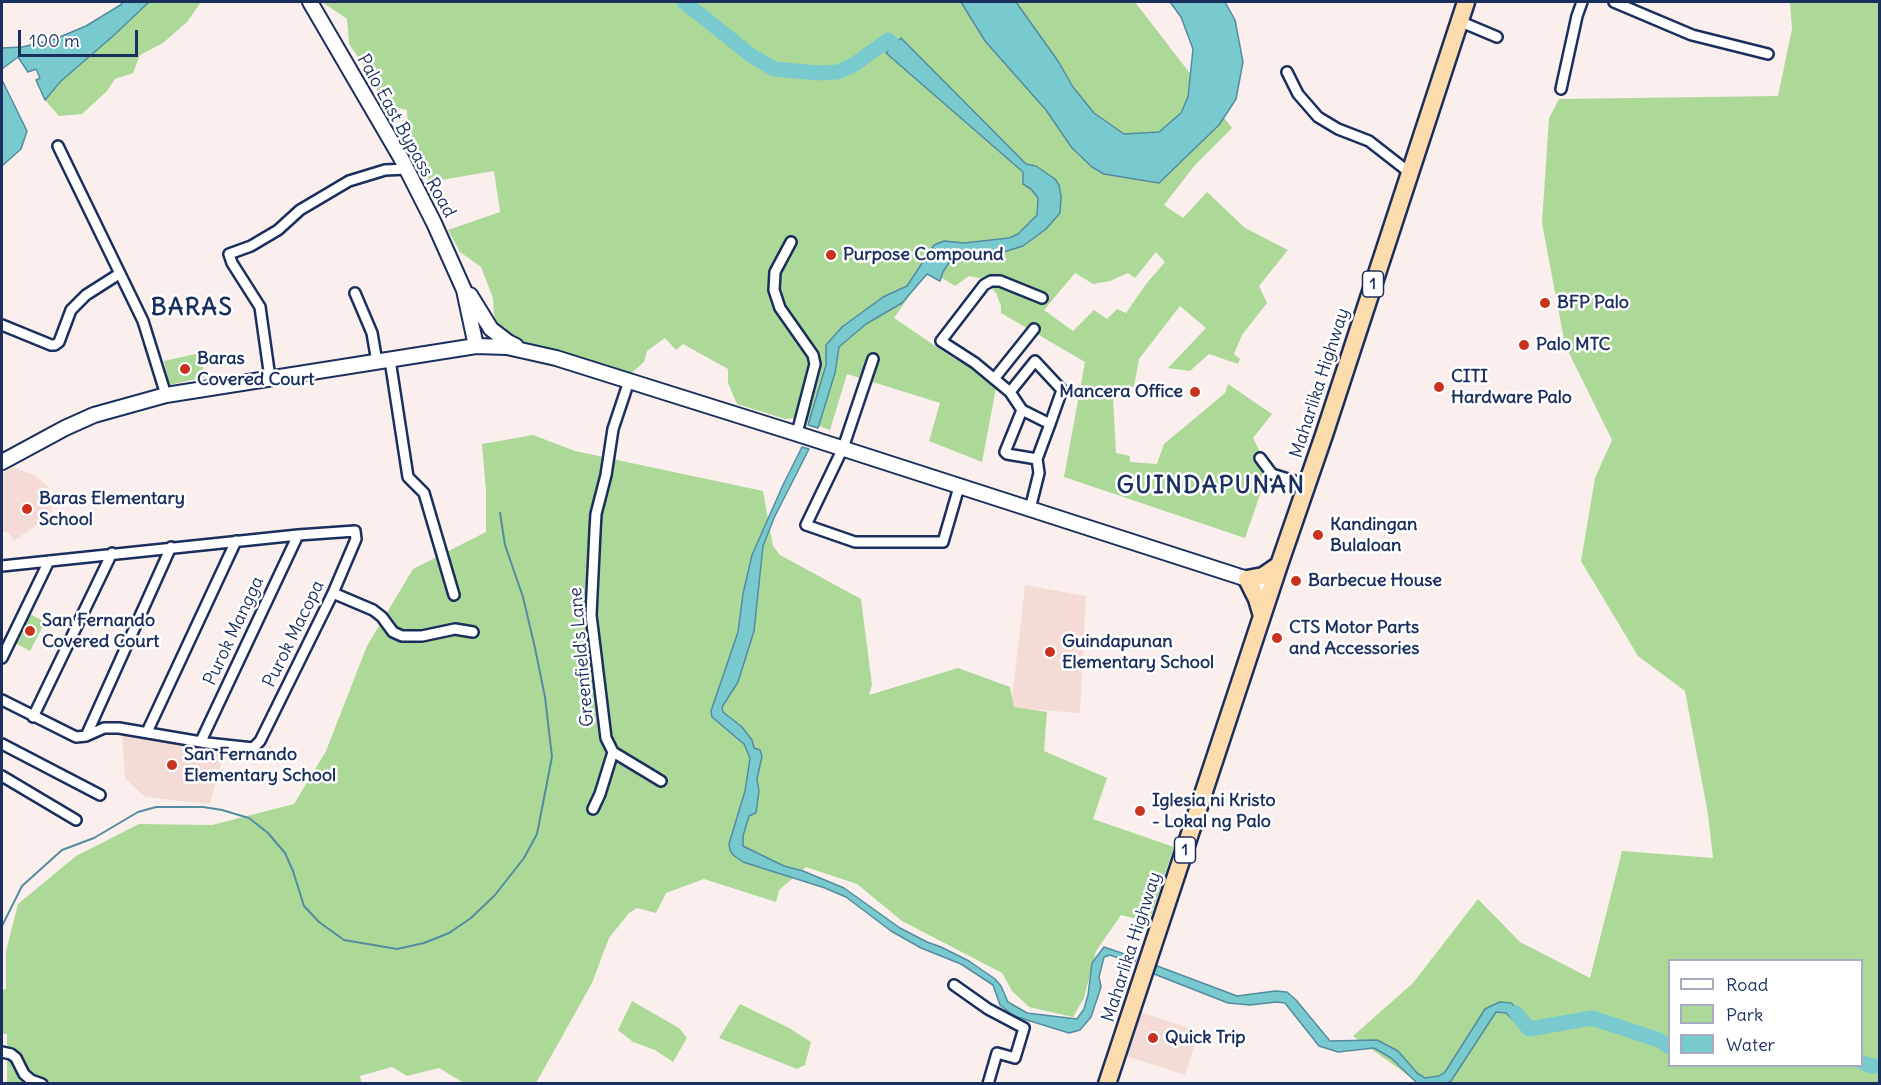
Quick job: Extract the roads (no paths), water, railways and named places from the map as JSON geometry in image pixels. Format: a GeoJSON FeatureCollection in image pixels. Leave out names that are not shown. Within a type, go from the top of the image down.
{"type":"FeatureCollection","features":[{"type":"Feature","properties":{"kind":"highway","name":"Maharlika Highway"},"geometry":{"type":"LineString","coordinates":[[1107,1083],[1466,2]]}},
{"type":"Feature","properties":{"kind":"highway"},"geometry":{"type":"LineString","coordinates":[[1262,616],[1247,579],[1263,576],[1279,566]]}},
{"type":"Feature","properties":{"kind":"main road","name":"Palo East Bypass Road"},"geometry":{"type":"LineString","coordinates":[[310,2],[407,169],[464,290],[476,346]]}},
{"type":"Feature","properties":{"kind":"main road","name":"Palo East Bypass Road"},"geometry":{"type":"LineString","coordinates":[[464,290],[471,296],[481,316],[491,329],[497,341],[492,346]]}},
{"type":"Feature","properties":{"kind":"main road","name":"Palo East Bypass Road"},"geometry":{"type":"LineString","coordinates":[[491,329],[507,342],[524,350]]}},
{"type":"Feature","properties":{"kind":"main road"},"geometry":{"type":"LineString","coordinates":[[2,462],[94,415],[166,395],[476,346],[492,346],[524,350],[629,381],[1272,587]]}},
{"type":"Feature","properties":{"kind":"street"},"geometry":{"type":"LineString","coordinates":[[1561,88],[1576,16],[1582,2]]}},
{"type":"Feature","properties":{"kind":"street"},"geometry":{"type":"LineString","coordinates":[[1614,2],[1692,35],[1768,54]]}},
{"type":"Feature","properties":{"kind":"street"},"geometry":{"type":"LineString","coordinates":[[1459,21],[1497,37]]}},
{"type":"Feature","properties":{"kind":"street"},"geometry":{"type":"LineString","coordinates":[[1287,72],[1298,94],[1318,117],[1338,129],[1370,141],[1410,173]]}},
{"type":"Feature","properties":{"kind":"street"},"geometry":{"type":"LineString","coordinates":[[58,146],[143,321],[166,395]]}},
{"type":"Feature","properties":{"kind":"street"},"geometry":{"type":"LineString","coordinates":[[270,378],[260,307],[232,263],[229,254],[251,246],[278,230],[300,210],[349,181],[385,170],[407,169]]}},
{"type":"Feature","properties":{"kind":"street"},"geometry":{"type":"LineString","coordinates":[[791,242],[775,272],[774,290],[780,308],[813,355],[815,364],[799,434]]}},
{"type":"Feature","properties":{"kind":"street"},"geometry":{"type":"LineString","coordinates":[[2,325],[55,345],[59,342],[71,310],[86,295],[119,274]]}},
{"type":"Feature","properties":{"kind":"street"},"geometry":{"type":"LineString","coordinates":[[1042,298],[1000,281],[991,281],[984,285],[941,341],[975,363],[1010,392],[1022,410],[1050,424]]}},
{"type":"Feature","properties":{"kind":"street"},"geometry":{"type":"LineString","coordinates":[[355,292],[384,361],[408,477],[424,493],[454,595]]}},
{"type":"Feature","properties":{"kind":"street"},"geometry":{"type":"LineString","coordinates":[[994,379],[1034,329]]}},
{"type":"Feature","properties":{"kind":"street"},"geometry":{"type":"LineString","coordinates":[[873,359],[843,448],[806,525],[855,542],[943,542],[959,487]]}},
{"type":"Feature","properties":{"kind":"street"},"geometry":{"type":"LineString","coordinates":[[1010,392],[1035,361],[1062,390],[1037,459],[1039,473],[1030,509]]}},
{"type":"Feature","properties":{"kind":"street","name":"Greenfield's Lane"},"geometry":{"type":"LineString","coordinates":[[613,752],[606,738],[602,695],[597,677],[591,615],[591,576],[596,514],[606,475],[613,429],[629,381]]}},
{"type":"Feature","properties":{"kind":"street"},"geometry":{"type":"LineString","coordinates":[[1022,410],[1005,452],[1037,459]]}},
{"type":"Feature","properties":{"kind":"street"},"geometry":{"type":"LineString","coordinates":[[1260,458],[1272,474],[1307,484]]}},
{"type":"Feature","properties":{"kind":"street","name":"Purok Macopa"},"geometry":{"type":"LineString","coordinates":[[201,741],[253,748],[260,741],[333,593],[356,539],[355,531],[298,535]]}},
{"type":"Feature","properties":{"kind":"street"},"geometry":{"type":"LineString","coordinates":[[2,566],[298,535]]}},
{"type":"Feature","properties":{"kind":"street","name":"Purok Mangga"},"geometry":{"type":"LineString","coordinates":[[201,741],[298,535]]}},
{"type":"Feature","properties":{"kind":"street"},"geometry":{"type":"LineString","coordinates":[[147,732],[236,541]]}},
{"type":"Feature","properties":{"kind":"street"},"geometry":{"type":"LineString","coordinates":[[86,736],[171,547]]}},
{"type":"Feature","properties":{"kind":"street"},"geometry":{"type":"LineString","coordinates":[[33,717],[112,553]]}},
{"type":"Feature","properties":{"kind":"street"},"geometry":{"type":"LineString","coordinates":[[2,658],[48,561]]}},
{"type":"Feature","properties":{"kind":"street"},"geometry":{"type":"LineString","coordinates":[[333,593],[373,610],[382,617],[393,632],[402,636],[422,636],[454,629],[473,632]]}},
{"type":"Feature","properties":{"kind":"street"},"geometry":{"type":"LineString","coordinates":[[2,700],[76,737],[86,736],[104,728],[201,741]]}},
{"type":"Feature","properties":{"kind":"street"},"geometry":{"type":"LineString","coordinates":[[2,744],[100,795]]}},
{"type":"Feature","properties":{"kind":"street"},"geometry":{"type":"LineString","coordinates":[[593,809],[613,752],[661,781]]}},
{"type":"Feature","properties":{"kind":"street"},"geometry":{"type":"LineString","coordinates":[[2,776],[76,820]]}},
{"type":"Feature","properties":{"kind":"street"},"geometry":{"type":"LineString","coordinates":[[954,985],[988,1009],[1024,1028],[1015,1058],[997,1053],[988,1083]]}},
{"type":"Feature","properties":{"kind":"street"},"geometry":{"type":"LineString","coordinates":[[2,1052],[16,1058],[24,1074],[31,1080],[42,1083]]}},
{"type":"Feature","properties":{"kind":"water"},"geometry":{"type":"Polygon","coordinates":[[[121,2],[149,2],[61,81],[45,100],[36,80],[40,78],[36,69],[28,72],[18,57],[2,69],[2,48],[22,47],[55,39],[86,26],[122,4],[121,2]]]}},
{"type":"Feature","properties":{"kind":"water"},"geometry":{"type":"Polygon","coordinates":[[[679,2],[691,2],[732,40],[679,2]]]}},
{"type":"Feature","properties":{"kind":"water"},"geometry":{"type":"Polygon","coordinates":[[[961,2],[1016,2],[1058,61],[1073,87],[1094,113],[1124,134],[1159,132],[1181,113],[1188,97],[1193,49],[1181,17],[1170,2],[1225,2],[1235,20],[1243,62],[1236,99],[1219,125],[1159,183],[1104,174],[1092,167],[1072,148],[1046,110],[985,41],[961,2]]]}},
{"type":"Feature","properties":{"kind":"water"},"geometry":{"type":"Polygon","coordinates":[[[901,38],[1026,164],[1036,166],[1055,179],[1061,196],[1060,213],[1046,229],[1023,246],[978,260],[952,258],[940,281],[927,274],[902,303],[866,324],[839,347],[835,373],[818,428],[808,425],[826,365],[826,345],[842,327],[883,297],[907,286],[934,245],[944,241],[964,243],[1009,238],[1018,234],[1037,215],[1038,198],[1031,189],[1023,184],[1023,172],[886,53],[901,38]]]}},
{"type":"Feature","properties":{"kind":"water"},"geometry":{"type":"Polygon","coordinates":[[[2,80],[27,131],[21,149],[2,166],[2,80]]]}},
{"type":"Feature","properties":{"kind":"water"},"geometry":{"type":"Polygon","coordinates":[[[802,447],[809,449],[774,518],[763,546],[754,631],[738,682],[722,707],[723,712],[742,727],[752,740],[754,748],[760,750],[762,756],[757,779],[759,791],[756,813],[749,816],[743,836],[743,846],[784,866],[803,871],[844,888],[900,928],[969,961],[995,979],[1008,1002],[1027,1013],[1077,1019],[1084,1009],[1088,995],[1092,963],[1104,947],[1136,958],[1134,964],[1110,955],[1104,957],[1099,977],[1101,987],[1091,1017],[1080,1030],[1069,1033],[1014,1016],[1000,1005],[993,985],[961,964],[921,948],[891,931],[846,897],[743,862],[730,850],[729,844],[745,791],[750,758],[744,744],[712,717],[711,711],[738,632],[743,594],[752,555],[802,447]]]}},
{"type":"Feature","properties":{"kind":"water"},"geometry":{"type":"Polygon","coordinates":[[[1152,964],[1237,996],[1275,991],[1287,992],[1330,1041],[1377,1040],[1398,1051],[1417,1073],[1425,1078],[1439,1076],[1445,1072],[1485,1009],[1493,1005],[1500,1002],[1511,1003],[1529,1023],[1529,1029],[1526,1030],[1519,1026],[1506,1013],[1496,1012],[1451,1081],[1417,1083],[1391,1058],[1374,1048],[1338,1052],[1319,1046],[1285,1003],[1250,1005],[1228,1003],[1149,972],[1152,964]]]}},
{"type":"Feature","properties":{"kind":"waterway"},"geometry":{"type":"LineString","coordinates":[[684,2],[752,56],[774,69],[818,73],[838,72],[855,64],[888,40],[908,59]]}},
{"type":"Feature","properties":{"kind":"waterway"},"geometry":{"type":"LineString","coordinates":[[2,926],[22,886],[62,850],[94,838],[138,812],[156,807],[203,807],[249,818],[268,833],[285,853],[304,906],[319,922],[344,940],[397,949],[424,943],[449,933],[471,918],[495,895],[524,858],[537,834],[552,757],[545,697],[535,648],[523,597],[505,545],[500,513]]}},
{"type":"Feature","properties":{"kind":"waterway"},"geometry":{"type":"LineString","coordinates":[[1516,1013],[1529,1029],[1592,1018],[1659,1040],[1668,1046]]}},
{"type":"Feature","properties":{"kind":"waterway"},"geometry":{"type":"LineString","coordinates":[[1863,1062],[1871,1066],[1880,1066]]}},
{"type":"Feature","properties":{"kind":"place","name":"Purpose Compound"},"geometry":{"type":"Point","coordinates":[831,255]}},
{"type":"Feature","properties":{"kind":"place","name":"BFP Palo"},"geometry":{"type":"Point","coordinates":[1545,303]}},
{"type":"Feature","properties":{"kind":"place","name":"Palo MTC"},"geometry":{"type":"Point","coordinates":[1524,345]}},
{"type":"Feature","properties":{"kind":"place","name":"Baras Covered Court"},"geometry":{"type":"Point","coordinates":[185,369]}},
{"type":"Feature","properties":{"kind":"place","name":"CITI Hardware Palo"},"geometry":{"type":"Point","coordinates":[1439,387]}},
{"type":"Feature","properties":{"kind":"place","name":"Mancera Office"},"geometry":{"type":"Point","coordinates":[1195,392]}},
{"type":"Feature","properties":{"kind":"place","name":"Baras Elementary School"},"geometry":{"type":"Point","coordinates":[27,509]}},
{"type":"Feature","properties":{"kind":"place","name":"Kandingan Bulaloan"},"geometry":{"type":"Point","coordinates":[1318,535]}},
{"type":"Feature","properties":{"kind":"place","name":"Barbecue House"},"geometry":{"type":"Point","coordinates":[1296,581]}},
{"type":"Feature","properties":{"kind":"place","name":"San Fernando Covered Court"},"geometry":{"type":"Point","coordinates":[30,631]}},
{"type":"Feature","properties":{"kind":"place","name":"CTS Motor Parts and Accessories"},"geometry":{"type":"Point","coordinates":[1277,638]}},
{"type":"Feature","properties":{"kind":"place","name":"Guindapunan Elementary School"},"geometry":{"type":"Point","coordinates":[1050,652]}},
{"type":"Feature","properties":{"kind":"place","name":"San Fernando Elementary School"},"geometry":{"type":"Point","coordinates":[172,765]}},
{"type":"Feature","properties":{"kind":"place","name":"Iglesia ni Kristo - Lokal ng Palo"},"geometry":{"type":"Point","coordinates":[1140,811]}},
{"type":"Feature","properties":{"kind":"place","name":"Quick Trip"},"geometry":{"type":"Point","coordinates":[1153,1038]}},
{"type":"Feature","properties":{"kind":"district","name":"BARAS"},"geometry":{"type":"Point","coordinates":[192,308]}},
{"type":"Feature","properties":{"kind":"district","name":"GUINDAPUNAN"},"geometry":{"type":"Point","coordinates":[1211,486]}}]}
